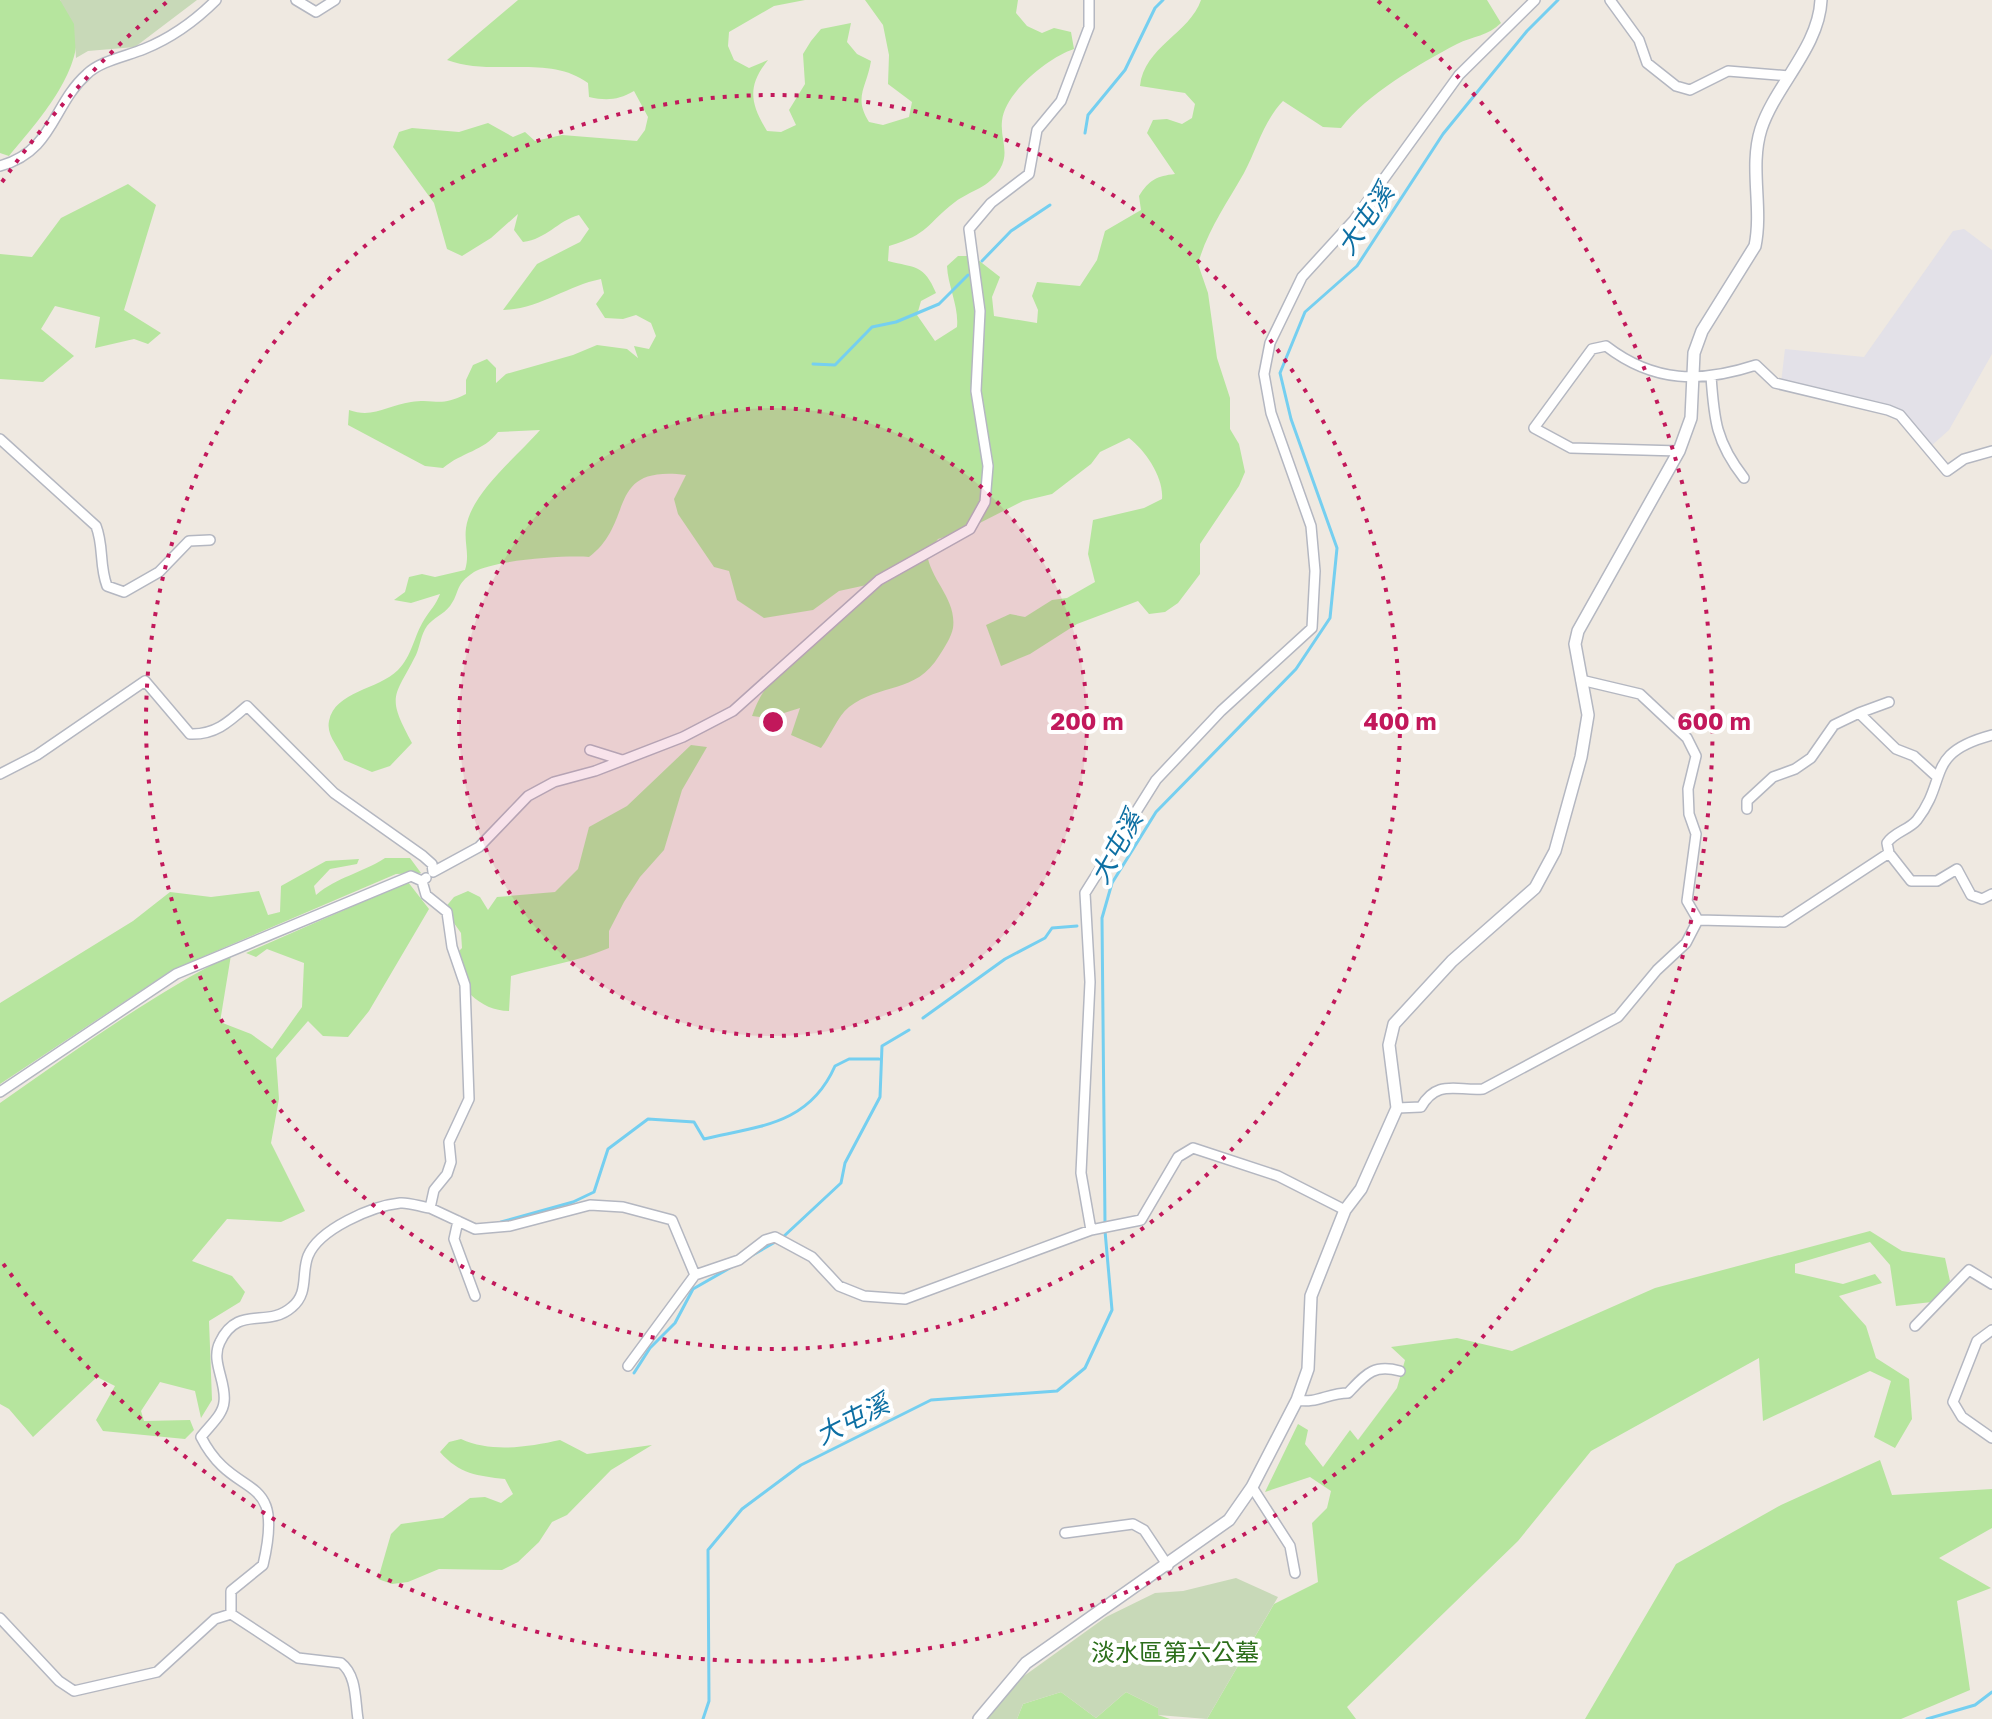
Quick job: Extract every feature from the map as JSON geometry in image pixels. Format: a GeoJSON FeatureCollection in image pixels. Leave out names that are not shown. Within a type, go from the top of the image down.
{"type":"FeatureCollection","features":[{"type":"Feature","properties":{"kind":"street"},"geometry":{"type":"LineString","coordinates":[[0,166],[22,160],[38,143],[87,73],[148,48],[198,18],[216,0]]}},
{"type":"Feature","properties":{"kind":"street"},"geometry":{"type":"LineString","coordinates":[[296,0],[316,12],[335,0]]}},
{"type":"Feature","properties":{"kind":"street"},"geometry":{"type":"LineString","coordinates":[[422,881],[479,847],[528,796],[554,782],[683,737],[733,711],[879,580],[970,529],[985,502],[988,466],[976,391],[980,311],[969,229],[991,203],[1029,174],[1037,130],[1061,101],[1089,27],[1089,0]]}},
{"type":"Feature","properties":{"kind":"street"},"geometry":{"type":"LineString","coordinates":[[1094,1230],[1081,1173],[1090,982],[1085,893],[1156,780],[1221,711],[1312,628],[1315,571],[1311,526],[1271,413],[1264,374],[1270,343],[1302,277],[1354,220],[1459,75],[1535,0]]}},
{"type":"Feature","properties":{"kind":"street"},"geometry":{"type":"LineString","coordinates":[[1610,0],[1639,40],[1647,63],[1676,86],[1690,90],[1728,71],[1789,76]]}},
{"type":"Feature","properties":{"kind":"street"},"geometry":{"type":"LineString","coordinates":[[979,1719],[1026,1663],[1168,1566],[1229,1520],[1252,1487],[1297,1400],[1308,1369],[1311,1296],[1345,1210],[1361,1189],[1397,1108],[1389,1045],[1394,1024],[1452,961],[1535,888],[1555,851],[1581,757],[1588,715],[1575,644],[1578,631],[1679,451],[1691,418],[1691,378],[1702,331],[1755,246],[1758,231],[1755,161],[1761,128],[1806,43],[1821,0]]}},
{"type":"Feature","properties":{"kind":"street"},"geometry":{"type":"LineString","coordinates":[[1679,451],[1571,448],[1534,428],[1592,349],[1606,346],[1624,360],[1651,373],[1691,378],[1756,365],[1775,383],[1888,410],[1900,415],[1947,471],[1964,459],[1992,451]]}},
{"type":"Feature","properties":{"kind":"street"},"geometry":{"type":"LineString","coordinates":[[1711,376],[1714,422],[1725,453],[1744,478]]}},
{"type":"Feature","properties":{"kind":"street"},"geometry":{"type":"LineString","coordinates":[[0,439],[96,526],[102,540],[100,568],[107,586],[114,590],[124,592],[159,572],[189,541],[210,540]]}},
{"type":"Feature","properties":{"kind":"street"},"geometry":{"type":"LineString","coordinates":[[1581,680],[1640,694],[1687,738],[1696,756],[1688,789],[1689,814],[1696,834],[1687,901],[1698,920]]}},
{"type":"Feature","properties":{"kind":"street"},"geometry":{"type":"LineString","coordinates":[[0,774],[37,755],[145,681],[190,734],[207,735],[225,726],[247,706],[334,793],[423,856],[432,864],[433,872]]}},
{"type":"Feature","properties":{"kind":"street"},"geometry":{"type":"LineString","coordinates":[[1747,809],[1747,801],[1773,777],[1795,769],[1811,758],[1834,725],[1889,702]]}},
{"type":"Feature","properties":{"kind":"street"},"geometry":{"type":"LineString","coordinates":[[1859,713],[1896,749],[1914,756],[1936,776]]}},
{"type":"Feature","properties":{"kind":"street"},"geometry":{"type":"LineString","coordinates":[[1992,735],[1965,742],[1945,761],[1936,776],[1927,804],[1915,823],[1887,843],[1889,853],[1911,881],[1937,881],[1957,869],[1971,895],[1982,899],[1992,894]]}},
{"type":"Feature","properties":{"kind":"street"},"geometry":{"type":"LineString","coordinates":[[590,750],[622,760]]}},
{"type":"Feature","properties":{"kind":"street"},"geometry":{"type":"LineString","coordinates":[[1698,920],[1784,922],[1889,853]]}},
{"type":"Feature","properties":{"kind":"street"},"geometry":{"type":"LineString","coordinates":[[0,1092],[176,974],[411,876],[422,881],[426,895],[447,912],[452,947],[465,985],[469,1099],[449,1142],[451,1162],[447,1174],[434,1190],[430,1208]]}},
{"type":"Feature","properties":{"kind":"street"},"geometry":{"type":"LineString","coordinates":[[1397,1108],[1421,1107],[1429,1093],[1450,1085],[1466,1090],[1483,1089],[1618,1017],[1657,970],[1686,943],[1698,920]]}},
{"type":"Feature","properties":{"kind":"street"},"geometry":{"type":"LineString","coordinates":[[628,1366],[695,1275],[739,1260],[765,1240],[775,1237],[812,1257],[839,1286],[864,1296],[905,1299],[1094,1230],[1122,1227],[1141,1220],[1178,1157],[1193,1148],[1278,1176],[1345,1210]]}},
{"type":"Feature","properties":{"kind":"street"},"geometry":{"type":"LineString","coordinates":[[231,1614],[231,1591],[263,1565],[270,1516],[262,1494],[221,1468],[201,1437],[220,1413],[225,1401],[218,1345],[228,1327],[236,1322],[285,1313],[296,1304],[305,1285],[303,1271],[317,1239],[361,1216],[402,1203],[430,1208],[475,1229],[510,1226],[590,1205],[665,1216],[672,1220],[695,1275]]}},
{"type":"Feature","properties":{"kind":"street"},"geometry":{"type":"LineString","coordinates":[[458,1221],[454,1239],[475,1296]]}},
{"type":"Feature","properties":{"kind":"street"},"geometry":{"type":"LineString","coordinates":[[1915,1326],[1969,1270],[1992,1284]]}},
{"type":"Feature","properties":{"kind":"street"},"geometry":{"type":"LineString","coordinates":[[1992,1330],[1977,1341],[1953,1402],[1962,1417],[1992,1438]]}},
{"type":"Feature","properties":{"kind":"street"},"geometry":{"type":"LineString","coordinates":[[1297,1400],[1312,1403],[1335,1393],[1348,1393],[1370,1369],[1384,1367],[1400,1371]]}},
{"type":"Feature","properties":{"kind":"street"},"geometry":{"type":"LineString","coordinates":[[1252,1487],[1290,1546],[1295,1573]]}},
{"type":"Feature","properties":{"kind":"street"},"geometry":{"type":"LineString","coordinates":[[1065,1533],[1133,1524],[1144,1530],[1168,1566]]}},
{"type":"Feature","properties":{"kind":"street"},"geometry":{"type":"LineString","coordinates":[[0,1618],[59,1681],[74,1691],[157,1672],[215,1619],[231,1614]]}},
{"type":"Feature","properties":{"kind":"street"},"geometry":{"type":"LineString","coordinates":[[231,1614],[298,1658],[341,1663],[352,1679],[358,1719]]}},
{"type":"Feature","properties":{"kind":"shaded area"},"geometry":{"type":"Polygon","coordinates":[[[1964,229],[1992,250],[1992,354],[1949,430],[1931,446],[1904,427],[1881,403],[1781,383],[1785,349],[1864,357],[1953,231],[1964,229]]]}},
{"type":"Feature","properties":{"kind":"green space"},"geometry":{"type":"Polygon","coordinates":[[[0,0],[60,0],[73,18],[77,38],[64,82],[9,156],[0,153],[0,0]]]}},
{"type":"Feature","properties":{"kind":"green space"},"geometry":{"type":"Polygon","coordinates":[[[60,0],[197,0],[135,47],[88,51],[76,58],[74,24],[60,0]]]}},
{"type":"Feature","properties":{"kind":"green space"},"geometry":{"type":"Polygon","coordinates":[[[518,0],[805,0],[774,6],[729,32],[728,46],[734,60],[749,68],[768,60],[754,87],[754,103],[767,131],[781,132],[796,125],[789,110],[805,84],[803,54],[811,41],[821,29],[851,23],[847,42],[857,54],[871,61],[862,92],[862,106],[869,122],[883,125],[909,117],[912,102],[888,84],[889,55],[883,25],[865,0],[1018,0],[1016,13],[1027,26],[1042,33],[1054,28],[1071,32],[1074,49],[1030,77],[1005,110],[1002,121],[1004,157],[996,175],[955,202],[920,233],[889,246],[888,261],[918,269],[932,284],[936,293],[921,301],[917,315],[935,341],[957,327],[947,266],[958,256],[973,256],[1000,277],[992,297],[994,316],[1037,323],[1038,310],[1032,296],[1037,282],[1080,286],[1097,260],[1105,231],[1141,210],[1139,196],[1146,186],[1158,178],[1175,174],[1147,133],[1153,120],[1167,119],[1182,124],[1192,118],[1195,104],[1185,93],[1140,86],[1143,72],[1150,61],[1187,22],[1201,0],[1487,0],[1501,23],[1491,31],[1463,41],[1410,70],[1365,103],[1341,128],[1323,127],[1283,101],[1270,118],[1244,173],[1212,229],[1198,264],[1208,293],[1217,358],[1230,398],[1230,429],[1239,444],[1245,472],[1200,544],[1200,574],[1178,603],[1165,612],[1149,614],[1138,601],[1077,624],[1030,654],[1001,666],[986,625],[1010,614],[1025,617],[1052,600],[1067,598],[1095,582],[1088,554],[1093,520],[1144,508],[1162,499],[1160,482],[1153,466],[1129,438],[1100,452],[1091,464],[1052,494],[1023,501],[966,530],[938,539],[927,553],[951,608],[953,628],[947,643],[920,677],[861,699],[849,707],[821,748],[791,735],[800,708],[768,718],[752,716],[775,675],[791,657],[885,581],[839,591],[813,610],[764,618],[737,600],[729,571],[714,567],[678,514],[674,499],[686,475],[660,474],[643,479],[632,487],[603,543],[589,557],[497,564],[474,572],[463,581],[450,606],[425,629],[416,655],[398,689],[396,705],[412,743],[390,766],[372,772],[344,760],[329,731],[333,711],[348,697],[390,677],[403,664],[440,594],[411,603],[394,600],[405,592],[409,577],[422,574],[435,577],[465,570],[466,528],[477,501],[540,430],[498,432],[486,443],[443,468],[425,466],[348,425],[349,410],[366,413],[411,402],[443,402],[457,398],[466,394],[466,380],[473,365],[487,359],[496,368],[496,383],[506,374],[597,345],[627,349],[638,358],[634,346],[649,349],[656,336],[651,323],[636,315],[623,319],[605,318],[596,304],[604,293],[601,279],[529,306],[503,310],[537,264],[580,242],[589,229],[579,215],[539,237],[523,242],[514,230],[518,214],[491,238],[462,256],[447,249],[434,203],[393,147],[399,132],[412,128],[459,132],[488,123],[513,137],[525,132],[535,141],[562,135],[637,141],[645,130],[648,117],[634,91],[617,98],[595,98],[589,97],[588,83],[573,74],[538,67],[464,65],[447,60],[518,0]]]}},
{"type":"Feature","properties":{"kind":"green space"},"geometry":{"type":"Polygon","coordinates":[[[128,184],[156,205],[124,310],[161,333],[148,344],[134,339],[95,348],[100,317],[55,306],[41,329],[74,356],[43,382],[0,379],[0,254],[32,257],[61,218],[128,184]]]}},
{"type":"Feature","properties":{"kind":"green space"},"geometry":{"type":"Polygon","coordinates":[[[691,745],[707,747],[682,790],[664,850],[640,877],[609,931],[609,948],[511,976],[509,1011],[479,1002],[464,987],[454,968],[452,958],[462,948],[461,933],[444,909],[454,897],[468,891],[480,897],[488,910],[497,897],[555,892],[578,869],[589,827],[627,806],[691,745]]]}},
{"type":"Feature","properties":{"kind":"green space"},"geometry":{"type":"Polygon","coordinates":[[[385,858],[410,858],[421,873],[396,874],[172,970],[0,1084],[0,1003],[133,921],[170,892],[211,897],[259,891],[268,915],[280,912],[281,886],[326,861],[359,859],[357,864],[330,869],[314,886],[316,895],[385,858]]]}},
{"type":"Feature","properties":{"kind":"green space"},"geometry":{"type":"Polygon","coordinates":[[[408,882],[429,909],[369,1011],[348,1037],[323,1036],[308,1021],[276,1058],[279,1099],[271,1143],[305,1211],[281,1222],[227,1219],[192,1261],[232,1276],[245,1292],[240,1302],[209,1321],[212,1400],[201,1418],[195,1391],[160,1382],[141,1411],[144,1421],[190,1420],[194,1430],[185,1439],[103,1431],[96,1420],[115,1386],[97,1377],[33,1437],[9,1409],[0,1404],[0,1103],[142,1006],[231,955],[220,1022],[251,1034],[272,1049],[302,1007],[304,963],[267,949],[256,957],[246,953],[408,882]]]}},
{"type":"Feature","properties":{"kind":"green space"},"geometry":{"type":"Polygon","coordinates":[[[1870,1231],[1902,1251],[1945,1258],[1950,1281],[1932,1302],[1896,1306],[1890,1265],[1870,1242],[1795,1264],[1795,1273],[1843,1284],[1875,1274],[1882,1283],[1839,1296],[1866,1326],[1876,1358],[1909,1379],[1912,1419],[1895,1448],[1874,1437],[1891,1381],[1870,1371],[1763,1421],[1759,1358],[1591,1451],[1518,1541],[1347,1707],[1356,1719],[1207,1719],[1274,1604],[1318,1582],[1312,1523],[1327,1508],[1331,1491],[1310,1477],[1265,1492],[1298,1424],[1308,1430],[1305,1444],[1323,1467],[1350,1430],[1358,1440],[1397,1388],[1405,1360],[1391,1347],[1457,1338],[1512,1351],[1655,1288],[1870,1231]]]}},
{"type":"Feature","properties":{"kind":"green space"},"geometry":{"type":"Polygon","coordinates":[[[461,1439],[498,1447],[560,1440],[587,1454],[652,1445],[611,1470],[567,1515],[552,1522],[539,1542],[518,1562],[502,1570],[439,1569],[408,1582],[392,1584],[378,1579],[391,1534],[401,1524],[443,1518],[470,1498],[485,1497],[501,1503],[513,1494],[505,1479],[470,1473],[454,1465],[440,1452],[449,1442],[461,1439]]]}},
{"type":"Feature","properties":{"kind":"green space"},"geometry":{"type":"Polygon","coordinates":[[[1880,1460],[1892,1495],[1992,1489],[1992,1528],[1939,1558],[1991,1588],[1957,1601],[1970,1690],[1901,1719],[1585,1719],[1676,1564],[1781,1505],[1880,1460]]]}},
{"type":"Feature","properties":{"kind":"green space","name":"淡水區第六公墓"},"geometry":{"type":"Polygon","coordinates":[[[1236,1578],[1278,1597],[1207,1719],[1158,1715],[1158,1708],[1126,1692],[1096,1718],[1061,1692],[1023,1704],[1017,1719],[986,1719],[1017,1681],[1106,1617],[1155,1593],[1183,1591],[1236,1578]]]}},
{"type":"Feature","properties":{"kind":"green space"},"geometry":{"type":"Polygon","coordinates":[[[1061,1692],[1096,1718],[1126,1692],[1158,1708],[1158,1715],[1170,1719],[1017,1719],[1023,1704],[1061,1692]]]}},
{"type":"Feature","properties":{"kind":"waterway"},"geometry":{"type":"LineString","coordinates":[[1085,133],[1088,115],[1125,70],[1155,8],[1163,0]]}},
{"type":"Feature","properties":{"kind":"waterway","name":"大屯溪"},"geometry":{"type":"LineString","coordinates":[[1105,1223],[1102,918],[1112,883],[1156,812],[1296,669],[1330,618],[1337,548],[1291,419],[1280,373],[1305,312],[1357,266],[1443,134],[1527,31],[1558,0]]}},
{"type":"Feature","properties":{"kind":"waterway"},"geometry":{"type":"LineString","coordinates":[[982,261],[1011,231],[1050,205]]}},
{"type":"Feature","properties":{"kind":"waterway"},"geometry":{"type":"LineString","coordinates":[[813,364],[835,365],[872,327],[896,322],[939,304],[968,275]]}},
{"type":"Feature","properties":{"kind":"waterway"},"geometry":{"type":"LineString","coordinates":[[923,1018],[1005,959],[1045,938],[1052,928],[1077,926]]}},
{"type":"Feature","properties":{"kind":"waterway"},"geometry":{"type":"LineString","coordinates":[[783,1237],[841,1183],[845,1163],[880,1097],[882,1046],[909,1030]]}},
{"type":"Feature","properties":{"kind":"waterway"},"geometry":{"type":"LineString","coordinates":[[501,1222],[573,1202],[594,1192],[608,1149],[648,1119],[694,1122],[704,1139],[763,1126],[797,1112],[824,1086],[835,1066],[849,1059],[879,1059]]}},
{"type":"Feature","properties":{"kind":"waterway","name":"大屯溪"},"geometry":{"type":"LineString","coordinates":[[703,1719],[709,1701],[708,1550],[742,1509],[801,1465],[931,1400],[1057,1391],[1085,1368],[1112,1310],[1105,1231]]}},
{"type":"Feature","properties":{"kind":"waterway"},"geometry":{"type":"LineString","coordinates":[[634,1373],[650,1348],[675,1323],[693,1289],[777,1241]]}},
{"type":"Feature","properties":{"kind":"waterway"},"geometry":{"type":"LineString","coordinates":[[1927,1719],[1975,1705],[1992,1692]]}}]}
